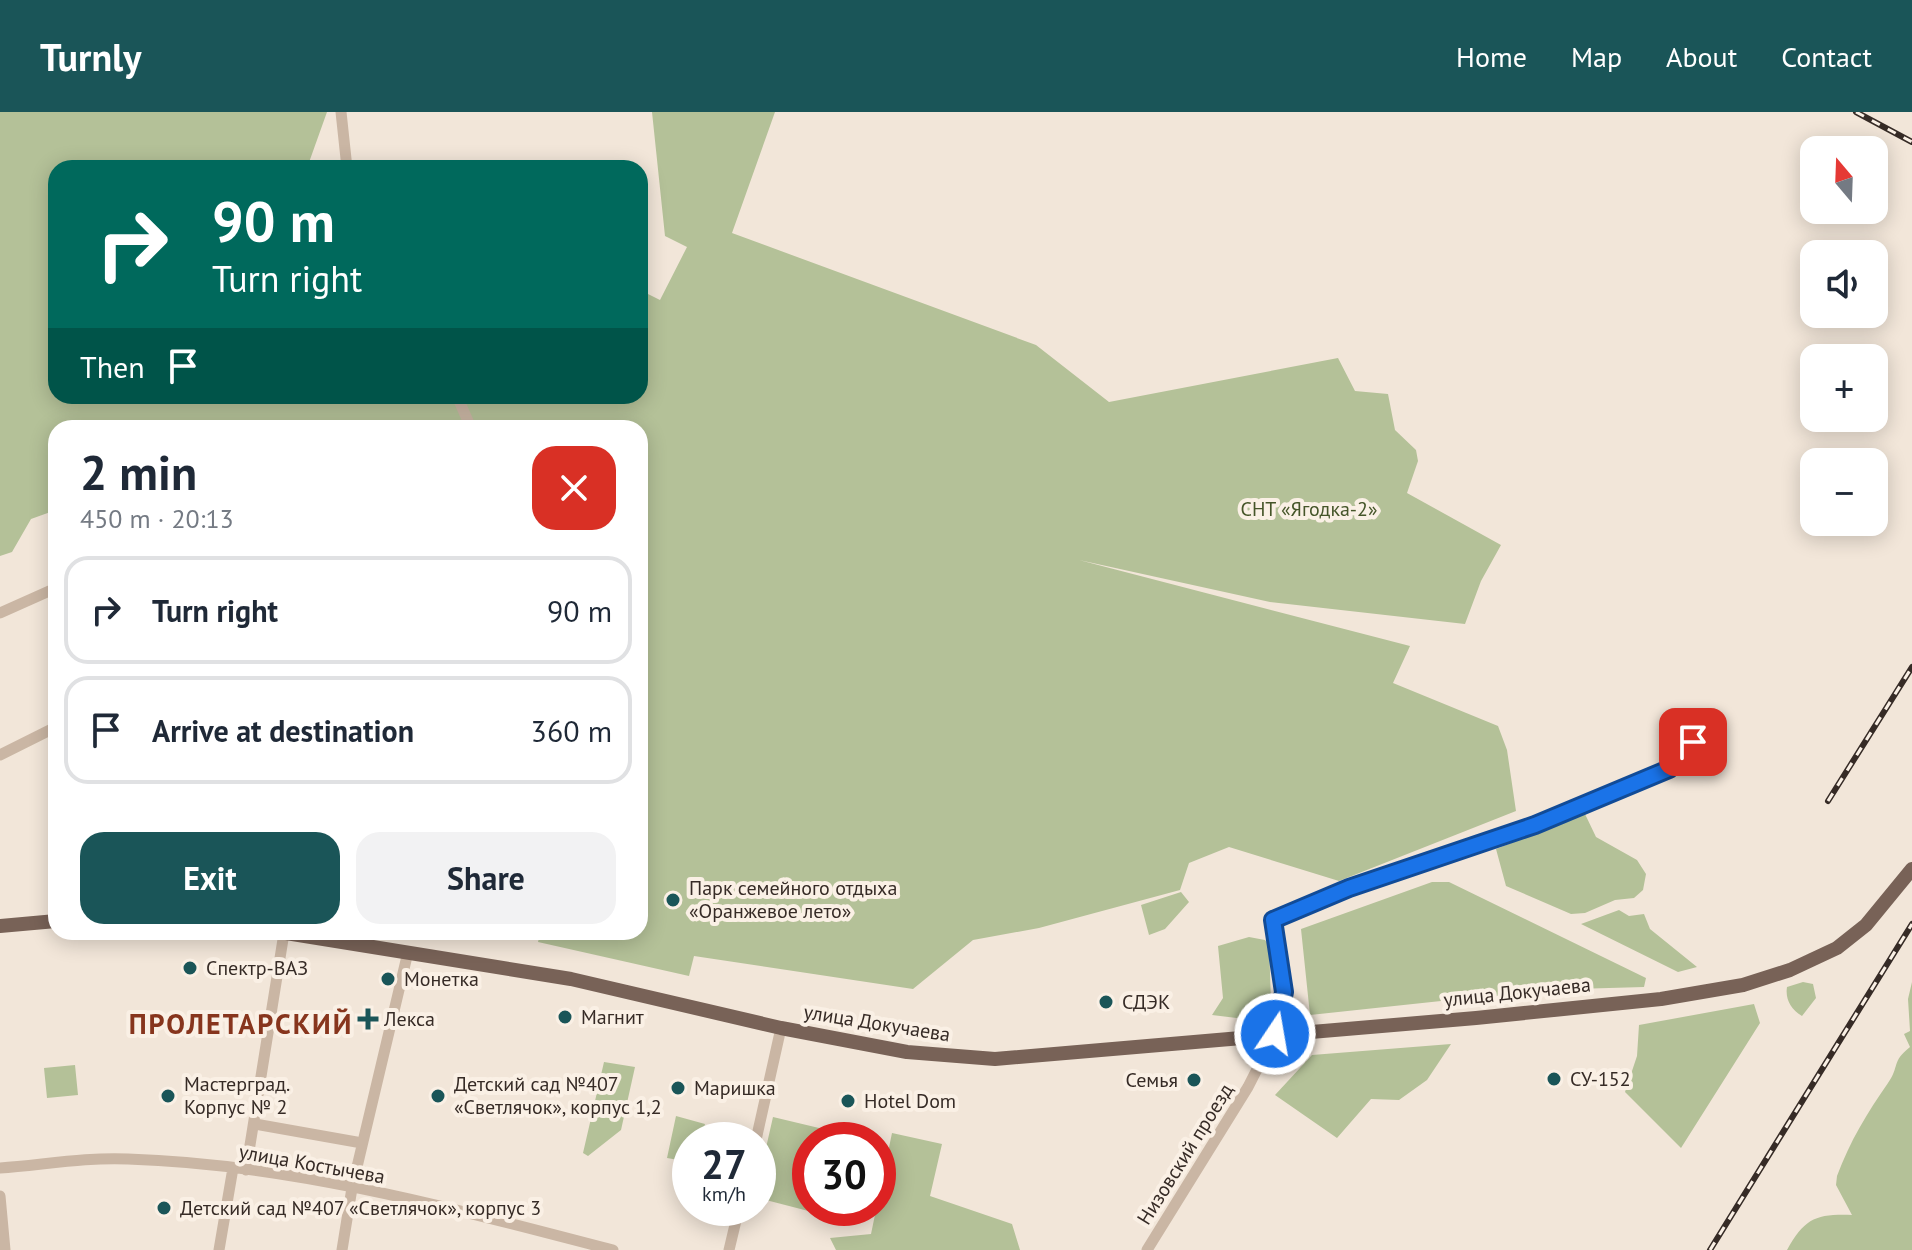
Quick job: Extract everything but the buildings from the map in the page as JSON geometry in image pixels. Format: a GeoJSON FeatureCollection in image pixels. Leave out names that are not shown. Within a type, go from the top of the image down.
{"type":"FeatureCollection","features":[{"type":"Feature","properties":{"kind":"main road","name":"улица Докучаева"},"geometry":{"type":"LineString","coordinates":[[364,940],[408,952],[585,982],[781,1028],[907,1052],[995,1059],[1661,999],[1743,985],[1790,970],[1837,948],[1866,925],[1912,869]]}},
{"type":"Feature","properties":{"kind":"main road"},"geometry":{"type":"LineString","coordinates":[[0,926],[48,922]]}},
{"type":"Feature","properties":{"kind":"street"},"geometry":{"type":"LineString","coordinates":[[341,112],[346,160]]}},
{"type":"Feature","properties":{"kind":"street"},"geometry":{"type":"LineString","coordinates":[[0,613],[48,592]]}},
{"type":"Feature","properties":{"kind":"street"},"geometry":{"type":"LineString","coordinates":[[0,755],[48,731]]}},
{"type":"Feature","properties":{"kind":"street","name":"Низовский проезд"},"geometry":{"type":"LineString","coordinates":[[1147,1250],[1248,1087],[1275,1034],[1284,992],[1273,920],[1349,888],[1535,825],[1669,769],[1693,742]]}},
{"type":"Feature","properties":{"kind":"street"},"geometry":{"type":"LineString","coordinates":[[219,1250],[255,1124],[281,940]]}},
{"type":"Feature","properties":{"kind":"street"},"geometry":{"type":"LineString","coordinates":[[342,1250],[352,1188],[408,952]]}},
{"type":"Feature","properties":{"kind":"street"},"geometry":{"type":"LineString","coordinates":[[760,1122],[781,1028]]}},
{"type":"Feature","properties":{"kind":"street"},"geometry":{"type":"LineString","coordinates":[[255,1124],[362,1143]]}},
{"type":"Feature","properties":{"kind":"street","name":"улица Костычева"},"geometry":{"type":"LineString","coordinates":[[0,1168],[124,1158],[240,1169],[352,1188],[613,1250]]}},
{"type":"Feature","properties":{"kind":"street"},"geometry":{"type":"LineString","coordinates":[[0,1196],[5,1250]]}},
{"type":"Feature","properties":{"kind":"street"},"geometry":{"type":"LineString","coordinates":[[729,1250],[735,1226]]}},
{"type":"Feature","properties":{"kind":"green space","name":"СНТ «Ягодка-2»"},"geometry":{"type":"Polygon","coordinates":[[[0,112],[327,112],[310,160],[48,160],[48,404],[648,404],[648,294],[660,300],[687,247],[665,236],[652,112],[775,112],[732,233],[1036,345],[1109,402],[1338,358],[1355,391],[1388,394],[1395,430],[1416,450],[1418,461],[1407,493],[1501,545],[1481,581],[1465,624],[1270,602],[1079,560],[1410,646],[1393,683],[1498,726],[1507,750],[1516,811],[1339,881],[1229,847],[1189,863],[1180,890],[1039,928],[973,940],[913,989],[694,956],[689,976],[538,942],[648,940],[648,420],[48,420],[48,513],[31,519],[12,552],[0,556],[0,112]]]}},
{"type":"Feature","properties":{"kind":"green space"},"geometry":{"type":"Polygon","coordinates":[[[1585,814],[1596,837],[1637,860],[1646,874],[1643,890],[1634,898],[1615,900],[1585,913],[1571,914],[1506,886],[1496,849],[1585,814]]]}},
{"type":"Feature","properties":{"kind":"green space"},"geometry":{"type":"Polygon","coordinates":[[[1432,882],[1449,882],[1646,978],[1644,987],[1574,989],[1471,1000],[1459,991],[1441,1001],[1310,1015],[1301,929],[1432,882]]]}},
{"type":"Feature","properties":{"kind":"green space"},"geometry":{"type":"Polygon","coordinates":[[[1181,892],[1189,902],[1165,929],[1149,935],[1141,905],[1181,892]]]}},
{"type":"Feature","properties":{"kind":"green space"},"geometry":{"type":"Polygon","coordinates":[[[1619,910],[1629,916],[1644,914],[1650,929],[1697,967],[1678,972],[1581,924],[1619,910]]]}},
{"type":"Feature","properties":{"kind":"green space"},"geometry":{"type":"Polygon","coordinates":[[[1249,937],[1265,940],[1269,945],[1271,1001],[1253,1020],[1212,1015],[1223,998],[1218,946],[1249,937]]]}},
{"type":"Feature","properties":{"kind":"green space"},"geometry":{"type":"Polygon","coordinates":[[[1803,982],[1813,984],[1816,998],[1802,1016],[1790,1004],[1787,987],[1803,982]]]}},
{"type":"Feature","properties":{"kind":"green space"},"geometry":{"type":"Polygon","coordinates":[[[1912,982],[1912,1250],[1787,1250],[1800,1231],[1813,1220],[1852,1215],[1836,1185],[1837,1176],[1860,1128],[1892,1077],[1898,1060],[1910,1047],[1904,1034],[1910,1031],[1908,999],[1912,982]]]}},
{"type":"Feature","properties":{"kind":"green space"},"geometry":{"type":"Polygon","coordinates":[[[1754,1004],[1760,1023],[1681,1148],[1625,1092],[1637,1056],[1639,1025],[1754,1004]]]}},
{"type":"Feature","properties":{"kind":"green space"},"geometry":{"type":"Polygon","coordinates":[[[1451,1044],[1427,1080],[1399,1100],[1371,1099],[1337,1138],[1275,1095],[1312,1055],[1451,1044]]]}},
{"type":"Feature","properties":{"kind":"green space"},"geometry":{"type":"Polygon","coordinates":[[[604,1062],[635,1067],[621,1130],[588,1156],[583,1153],[604,1062]]]}},
{"type":"Feature","properties":{"kind":"green space"},"geometry":{"type":"Polygon","coordinates":[[[75,1065],[78,1095],[47,1098],[44,1068],[75,1065]]]}},
{"type":"Feature","properties":{"kind":"green space"},"geometry":{"type":"Polygon","coordinates":[[[676,1116],[698,1122],[675,1122],[676,1116]]]}},
{"type":"Feature","properties":{"kind":"green space"},"geometry":{"type":"Polygon","coordinates":[[[773,1117],[794,1122],[792,1207],[776,1203],[776,1122],[772,1122],[773,1117]]]}},
{"type":"Feature","properties":{"kind":"green space"},"geometry":{"type":"Polygon","coordinates":[[[896,1134],[942,1144],[930,1196],[1012,1224],[1020,1250],[836,1250],[830,1238],[871,1234],[873,1226],[896,1226],[896,1134]]]}},
{"type":"Feature","properties":{"kind":"green space"},"geometry":{"type":"Polygon","coordinates":[[[672,1135],[672,1159],[667,1158],[672,1135]]]}},
{"type":"Feature","properties":{"kind":"railway"},"geometry":{"type":"LineString","coordinates":[[1856,112],[1912,142]]}},
{"type":"Feature","properties":{"kind":"railway"},"geometry":{"type":"LineString","coordinates":[[1828,801],[1912,667]]}},
{"type":"Feature","properties":{"kind":"railway"},"geometry":{"type":"LineString","coordinates":[[1710,1250],[1912,924]]}},
{"type":"Feature","properties":{"kind":"place","name":"Парк семейного отдыха «Оранжевое лето»"},"geometry":{"type":"Point","coordinates":[673,900]}},
{"type":"Feature","properties":{"kind":"place","name":"Спектр-ВАЗ"},"geometry":{"type":"Point","coordinates":[190,968]}},
{"type":"Feature","properties":{"kind":"place","name":"Монетка"},"geometry":{"type":"Point","coordinates":[388,979]}},
{"type":"Feature","properties":{"kind":"place","name":"СДЭК"},"geometry":{"type":"Point","coordinates":[1106,1002]}},
{"type":"Feature","properties":{"kind":"place","name":"Магнит"},"geometry":{"type":"Point","coordinates":[565,1017]}},
{"type":"Feature","properties":{"kind":"place","name":"Лекса"},"geometry":{"type":"Point","coordinates":[368,1019]}},
{"type":"Feature","properties":{"kind":"place","name":"СУ-152"},"geometry":{"type":"Point","coordinates":[1554,1079]}},
{"type":"Feature","properties":{"kind":"place","name":"Семья"},"geometry":{"type":"Point","coordinates":[1194,1080]}},
{"type":"Feature","properties":{"kind":"place","name":"Маришка"},"geometry":{"type":"Point","coordinates":[678,1088]}},
{"type":"Feature","properties":{"kind":"place","name":"Мастерград. Корпус № 2"},"geometry":{"type":"Point","coordinates":[168,1096]}},
{"type":"Feature","properties":{"kind":"place","name":"Детский сад №407 «Светлячок», корпус 1,2"},"geometry":{"type":"Point","coordinates":[438,1096]}},
{"type":"Feature","properties":{"kind":"place","name":"Hotel Dom"},"geometry":{"type":"Point","coordinates":[848,1101]}},
{"type":"Feature","properties":{"kind":"place","name":"Детский сад №407 «Светлячок», корпус 3"},"geometry":{"type":"Point","coordinates":[164,1208]}},
{"type":"Feature","properties":{"kind":"district","name":"ПРОЛЕТАРСКИЙ"},"geometry":{"type":"Point","coordinates":[241,1023]}},
{"type":"Feature","properties":{"kind":"route"},"geometry":{"type":"LineString","coordinates":[[1275,1034],[1282,1013],[1284,992],[1273,920],[1349,888],[1535,825],[1669,769],[1693,742]]}}]}
